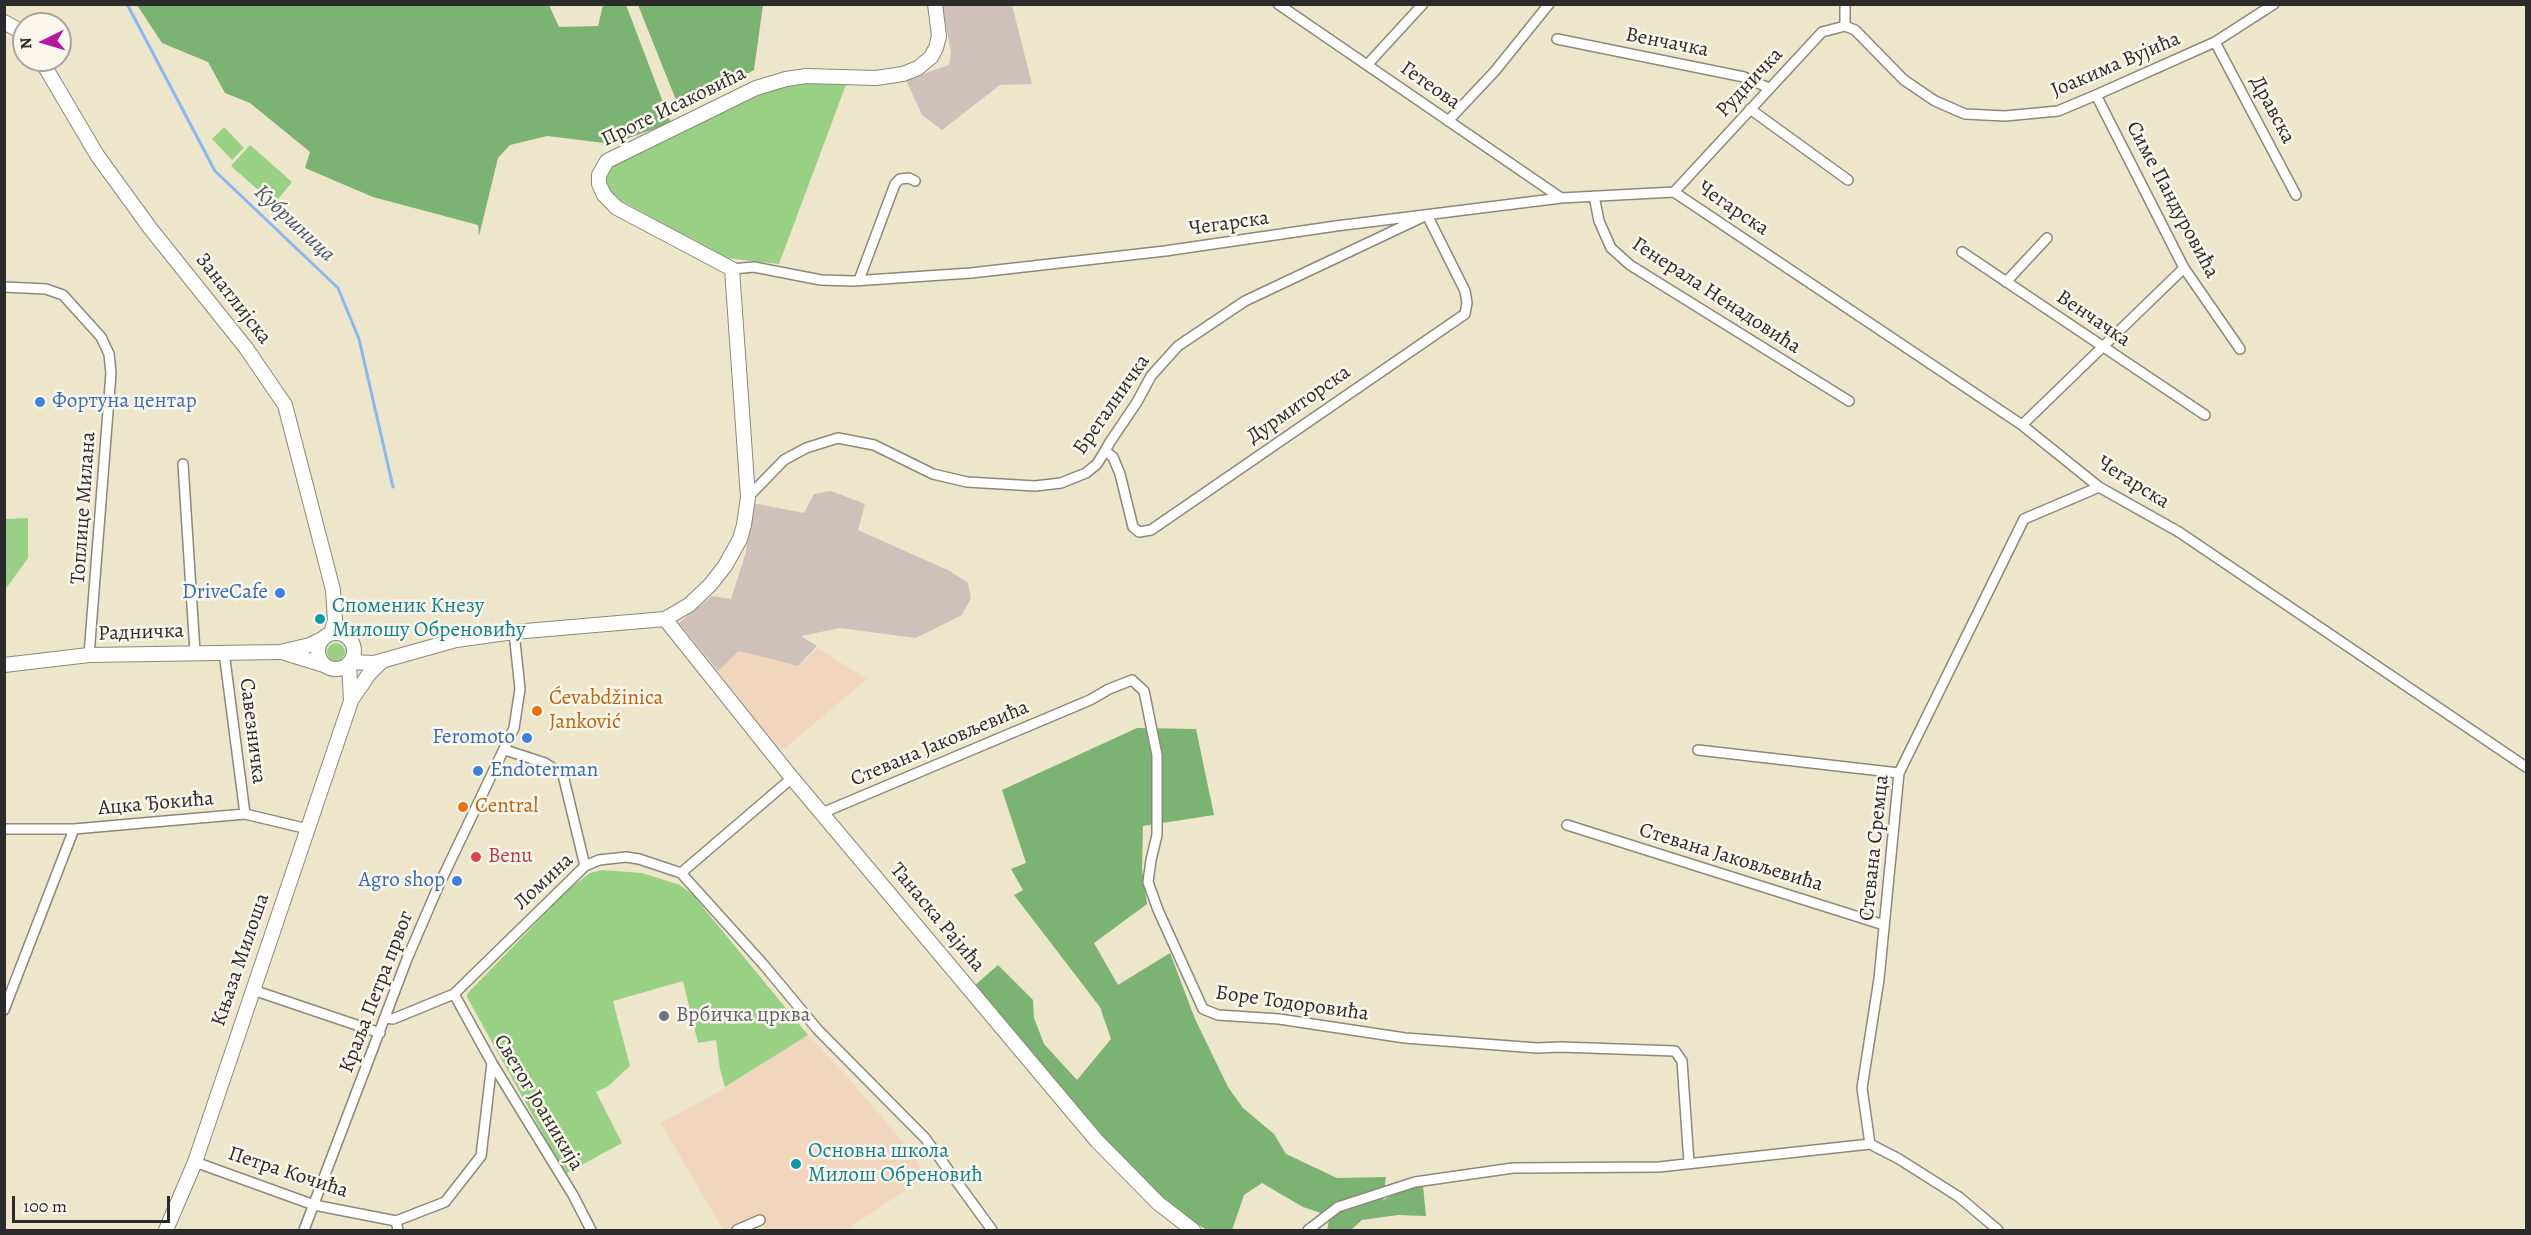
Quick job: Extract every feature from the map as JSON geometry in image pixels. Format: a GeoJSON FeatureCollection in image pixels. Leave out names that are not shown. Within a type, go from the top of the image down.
{"type":"FeatureCollection","features":[{"type":"Feature","properties":{"kind":"street","name":"Проте Исаковића"},"geometry":{"type":"LineString","coordinates":[[732,269],[617,208],[604,195],[599,184],[599,175],[604,164],[756,88],[806,76],[876,78],[903,74],[918,68],[931,57],[936,48],[939,36],[935,4]]}},
{"type":"Feature","properties":{"kind":"street","name":"Гетеова"},"geometry":{"type":"LineString","coordinates":[[1278,4],[1561,198]]}},
{"type":"Feature","properties":{"kind":"street"},"geometry":{"type":"LineString","coordinates":[[1367,64],[1423,4]]}},
{"type":"Feature","properties":{"kind":"street"},"geometry":{"type":"LineString","coordinates":[[1448,121],[1495,71],[1549,4]]}},
{"type":"Feature","properties":{"kind":"street"},"geometry":{"type":"LineString","coordinates":[[1845,4],[1845,26]]}},
{"type":"Feature","properties":{"kind":"street","name":"Јоакима Вујића"},"geometry":{"type":"LineString","coordinates":[[1845,26],[1855,30],[1904,80],[1935,101],[1965,114],[2005,116],[2058,111],[2097,95],[2215,42],[2274,4]]}},
{"type":"Feature","properties":{"kind":"street","name":"Рудничка"},"geometry":{"type":"LineString","coordinates":[[1674,192],[1822,32],[1845,26]]}},
{"type":"Feature","properties":{"kind":"street","name":"Венчачка"},"geometry":{"type":"LineString","coordinates":[[1557,39],[1744,77],[1769,88]]}},
{"type":"Feature","properties":{"kind":"street","name":"Дравска"},"geometry":{"type":"LineString","coordinates":[[2215,42],[2296,195]]}},
{"type":"Feature","properties":{"kind":"street","name":"Занатлијска"},"geometry":{"type":"LineString","coordinates":[[48,72],[98,156],[150,228],[246,348],[285,405],[333,590],[341,608],[351,654]]}},
{"type":"Feature","properties":{"kind":"street","name":"Симе Пандуровића"},"geometry":{"type":"LineString","coordinates":[[2097,95],[2184,268],[2240,349]]}},
{"type":"Feature","properties":{"kind":"street"},"geometry":{"type":"LineString","coordinates":[[1750,109],[1848,180]]}},
{"type":"Feature","properties":{"kind":"street"},"geometry":{"type":"LineString","coordinates":[[859,280],[895,184],[900,179],[915,180]]}},
{"type":"Feature","properties":{"kind":"street","name":"Чегарска"},"geometry":{"type":"LineString","coordinates":[[732,269],[754,267],[821,280],[859,280],[1048,266],[1561,198],[1674,192],[2022,425],[2099,487],[2179,532],[2526,767]]}},
{"type":"Feature","properties":{"kind":"street","name":"Генерала Ненадовића"},"geometry":{"type":"LineString","coordinates":[[1594,196],[1599,221],[1611,248],[1630,265],[1850,401]]}},
{"type":"Feature","properties":{"kind":"street","name":"Брегалничка"},"geometry":{"type":"LineString","coordinates":[[748,496],[784,460],[814,444],[838,438],[874,445],[933,474],[967,482],[1035,486],[1061,483],[1086,473],[1097,464],[1151,376],[1178,346],[1245,301],[1427,215]]}},
{"type":"Feature","properties":{"kind":"street","name":"Дурмиторска"},"geometry":{"type":"LineString","coordinates":[[1105,451],[1113,457],[1120,474],[1133,527],[1139,532],[1151,530],[1465,314],[1467,303],[1465,291],[1427,215]]}},
{"type":"Feature","properties":{"kind":"street"},"geometry":{"type":"LineString","coordinates":[[2006,282],[2047,237]]}},
{"type":"Feature","properties":{"kind":"street","name":"Венчачка"},"geometry":{"type":"LineString","coordinates":[[1962,252],[2205,416]]}},
{"type":"Feature","properties":{"kind":"street"},"geometry":{"type":"LineString","coordinates":[[2022,425],[2184,268]]}},
{"type":"Feature","properties":{"kind":"street"},"geometry":{"type":"LineString","coordinates":[[351,700],[369,674],[385,660],[456,640],[514,632],[665,619],[701,594],[725,566],[740,539],[748,496],[732,269]]}},
{"type":"Feature","properties":{"kind":"street","name":"Топлице Милана"},"geometry":{"type":"LineString","coordinates":[[4,287],[46,289],[63,295],[100,337],[109,354],[111,373],[89,655]]}},
{"type":"Feature","properties":{"kind":"street"},"geometry":{"type":"LineString","coordinates":[[183,464],[195,652]]}},
{"type":"Feature","properties":{"kind":"street","name":"Стевана Сремца"},"geometry":{"type":"LineString","coordinates":[[1870,1144],[1862,1088],[1879,979],[1899,773],[2024,519],[2099,487]]}},
{"type":"Feature","properties":{"kind":"street","name":"Занатлијска"},"geometry":{"type":"LineString","coordinates":[[327,636],[335,620],[333,590]]}},
{"type":"Feature","properties":{"kind":"street","name":"Танаска Рајића"},"geometry":{"type":"LineString","coordinates":[[665,619],[792,778],[1097,1141],[1158,1203],[1193,1230]]}},
{"type":"Feature","properties":{"kind":"street","name":"Краља Петра првог"},"geometry":{"type":"LineString","coordinates":[[304,1230],[438,887],[505,750],[516,721],[519,702],[519,672],[514,632]]}},
{"type":"Feature","properties":{"kind":"street"},"geometry":{"type":"LineString","coordinates":[[351,654],[342,634],[327,636],[318,649],[318,655],[347,684],[351,700]]}},
{"type":"Feature","properties":{"kind":"street","name":"Радничка"},"geometry":{"type":"LineString","coordinates":[[279,652],[310,645],[327,636]]}},
{"type":"Feature","properties":{"kind":"street","name":"Савезничка"},"geometry":{"type":"LineString","coordinates":[[224,652],[245,814]]}},
{"type":"Feature","properties":{"kind":"street","name":"Радничка"},"geometry":{"type":"LineString","coordinates":[[4,665],[89,655],[279,652],[308,658],[328,667]]}},
{"type":"Feature","properties":{"kind":"street"},"geometry":{"type":"LineString","coordinates":[[351,654],[385,660]]}},
{"type":"Feature","properties":{"kind":"street"},"geometry":{"type":"LineString","coordinates":[[328,667],[339,669],[351,654]]}},
{"type":"Feature","properties":{"kind":"street","name":"Књаза Милоша"},"geometry":{"type":"LineString","coordinates":[[166,1230],[195,1162],[351,700],[351,654]]}},
{"type":"Feature","properties":{"kind":"street","name":"Боре Тодоровића"},"geometry":{"type":"LineString","coordinates":[[1071,708],[1132,680],[1144,691],[1158,765],[1157,835],[1148,882],[1158,910],[1203,1009],[1218,1015],[1279,1019],[1405,1038],[1526,1047],[1675,1051],[1682,1061],[1689,1163]]}},
{"type":"Feature","properties":{"kind":"street","name":"Стевана Јаковљевића"},"geometry":{"type":"LineString","coordinates":[[822,813],[1071,708]]}},
{"type":"Feature","properties":{"kind":"street"},"geometry":{"type":"LineString","coordinates":[[505,750],[545,763],[563,775],[585,866]]}},
{"type":"Feature","properties":{"kind":"street"},"geometry":{"type":"LineString","coordinates":[[1698,750],[1899,773]]}},
{"type":"Feature","properties":{"kind":"street"},"geometry":{"type":"LineString","coordinates":[[792,778],[681,873],[763,964],[818,1030],[925,1138],[992,1230]]}},
{"type":"Feature","properties":{"kind":"street","name":"Ацка Ђокића"},"geometry":{"type":"LineString","coordinates":[[4,829],[74,829],[245,814],[308,829]]}},
{"type":"Feature","properties":{"kind":"street","name":"Стевана Јаковљевића"},"geometry":{"type":"LineString","coordinates":[[1567,825],[1884,925]]}},
{"type":"Feature","properties":{"kind":"street"},"geometry":{"type":"LineString","coordinates":[[4,1010],[74,829]]}},
{"type":"Feature","properties":{"kind":"street","name":"Ломина"},"geometry":{"type":"LineString","coordinates":[[385,1018],[393,1019],[454,994],[585,866],[599,860],[626,857],[681,873]]}},
{"type":"Feature","properties":{"kind":"street"},"geometry":{"type":"LineString","coordinates":[[253,990],[380,1033]]}},
{"type":"Feature","properties":{"kind":"street","name":"Светог Јоаникија"},"geometry":{"type":"LineString","coordinates":[[454,994],[492,1063],[573,1195],[591,1230]]}},
{"type":"Feature","properties":{"kind":"street"},"geometry":{"type":"LineString","coordinates":[[397,1226],[445,1202],[481,1156],[492,1063]]}},
{"type":"Feature","properties":{"kind":"street"},"geometry":{"type":"LineString","coordinates":[[1308,1230],[1338,1207],[1415,1182],[1513,1168],[1588,1170],[1659,1167],[1870,1144],[1899,1159],[1959,1197],[1998,1230]]}},
{"type":"Feature","properties":{"kind":"street","name":"Петра Кочића"},"geometry":{"type":"LineString","coordinates":[[195,1162],[314,1205],[397,1226]]}},
{"type":"Feature","properties":{"kind":"street"},"geometry":{"type":"LineString","coordinates":[[737,1230],[760,1220]]}},
{"type":"Feature","properties":{"kind":"shaded area"},"geometry":{"type":"Polygon","coordinates":[[[942,5],[1012,5],[1032,84],[1000,85],[942,130],[922,115],[906,80],[949,65],[951,52],[942,5]]]}},
{"type":"Feature","properties":{"kind":"shaded area"},"geometry":{"type":"Polygon","coordinates":[[[831,491],[865,504],[858,530],[950,571],[968,583],[971,598],[962,615],[916,638],[840,628],[801,636],[817,646],[798,666],[739,651],[718,671],[679,623],[712,596],[731,599],[746,552],[752,503],[804,513],[814,494],[831,491]]]}},
{"type":"Feature","properties":{"kind":"shaded area"},"geometry":{"type":"Polygon","coordinates":[[[818,648],[867,679],[784,749],[777,747],[718,671],[739,651],[798,666],[818,648]]]}},
{"type":"Feature","properties":{"kind":"shaded area"},"geometry":{"type":"Polygon","coordinates":[[[808,1035],[852,1082],[908,1148],[927,1176],[846,1230],[766,1230],[757,1215],[729,1230],[723,1230],[661,1123],[715,1094],[808,1035]]]}},
{"type":"Feature","properties":{"kind":"green space"},"geometry":{"type":"Polygon","coordinates":[[[137,5],[549,5],[559,27],[598,26],[603,5],[626,5],[671,123],[612,144],[547,136],[510,145],[498,158],[479,236],[478,225],[373,197],[305,168],[310,152],[250,103],[225,93],[208,62],[162,43],[137,5]]]}},
{"type":"Feature","properties":{"kind":"green space"},"geometry":{"type":"Polygon","coordinates":[[[638,5],[763,5],[754,70],[680,110],[638,5]]]}},
{"type":"Feature","properties":{"kind":"green space"},"geometry":{"type":"Polygon","coordinates":[[[847,82],[779,264],[726,258],[609,194],[605,183],[606,170],[616,160],[759,92],[801,83],[847,82]]]}},
{"type":"Feature","properties":{"kind":"green space"},"geometry":{"type":"Polygon","coordinates":[[[224,127],[244,148],[232,160],[212,139],[224,127]]]}},
{"type":"Feature","properties":{"kind":"green space"},"geometry":{"type":"Polygon","coordinates":[[[250,145],[292,182],[274,204],[231,166],[250,145]]]}},
{"type":"Feature","properties":{"kind":"green space"},"geometry":{"type":"Polygon","coordinates":[[[28,518],[28,558],[5,590],[5,519],[28,518]]]}},
{"type":"Feature","properties":{"kind":"green space"},"geometry":{"type":"Polygon","coordinates":[[[336,643],[342,646],[345,652],[342,658],[336,661],[330,658],[327,652],[330,646],[336,643]]]}},
{"type":"Feature","properties":{"kind":"green space"},"geometry":{"type":"Polygon","coordinates":[[[1137,728],[1196,729],[1214,815],[1143,826],[1142,869],[1147,904],[1094,943],[1118,985],[1170,953],[1195,1019],[1228,1087],[1243,1108],[1274,1134],[1286,1154],[1337,1178],[1386,1177],[1383,1200],[1403,1190],[1423,1186],[1426,1216],[1398,1215],[1362,1220],[1351,1230],[1327,1230],[1330,1216],[1303,1207],[1262,1183],[1244,1195],[1232,1230],[1207,1230],[1161,1203],[1106,1151],[973,987],[998,965],[1033,1000],[1034,1018],[1044,1044],[1077,1080],[1111,1039],[1100,1007],[1014,895],[1023,890],[1011,869],[1026,863],[1002,790],[1137,728]]]}},
{"type":"Feature","properties":{"kind":"green space"},"geometry":{"type":"Polygon","coordinates":[[[602,870],[642,873],[680,885],[692,894],[808,1035],[725,1087],[716,1040],[698,1043],[683,981],[613,1001],[630,1066],[607,1087],[596,1092],[622,1143],[565,1174],[467,994],[569,889],[590,873],[602,870]]]}},
{"type":"Feature","properties":{"kind":"waterway","name":"Кубршница"},"geometry":{"type":"LineString","coordinates":[[127,4],[215,171],[338,288],[359,339],[393,487]]}},
{"type":"Feature","properties":{"kind":"place","name":"Фортуна центар"},"geometry":{"type":"Point","coordinates":[40,402]}},
{"type":"Feature","properties":{"kind":"place","name":"DriveCafe"},"geometry":{"type":"Point","coordinates":[280,593]}},
{"type":"Feature","properties":{"kind":"place","name":"Споменик Кнезу Милошу Обреновићу"},"geometry":{"type":"Point","coordinates":[320,619]}},
{"type":"Feature","properties":{"kind":"place","name":"Ćevabdžinica Janković"},"geometry":{"type":"Point","coordinates":[537,711]}},
{"type":"Feature","properties":{"kind":"place","name":"Feromoto"},"geometry":{"type":"Point","coordinates":[527,738]}},
{"type":"Feature","properties":{"kind":"place","name":"Endoterman"},"geometry":{"type":"Point","coordinates":[478,771]}},
{"type":"Feature","properties":{"kind":"place","name":"Central"},"geometry":{"type":"Point","coordinates":[463,807]}},
{"type":"Feature","properties":{"kind":"place","name":"Benu"},"geometry":{"type":"Point","coordinates":[476,857]}},
{"type":"Feature","properties":{"kind":"place","name":"Agro shop"},"geometry":{"type":"Point","coordinates":[457,881]}},
{"type":"Feature","properties":{"kind":"place","name":"Врбичка црква"},"geometry":{"type":"Point","coordinates":[664,1016]}},
{"type":"Feature","properties":{"kind":"place","name":"Основна школа Милош Обреновић"},"geometry":{"type":"Point","coordinates":[796,1164]}}]}
